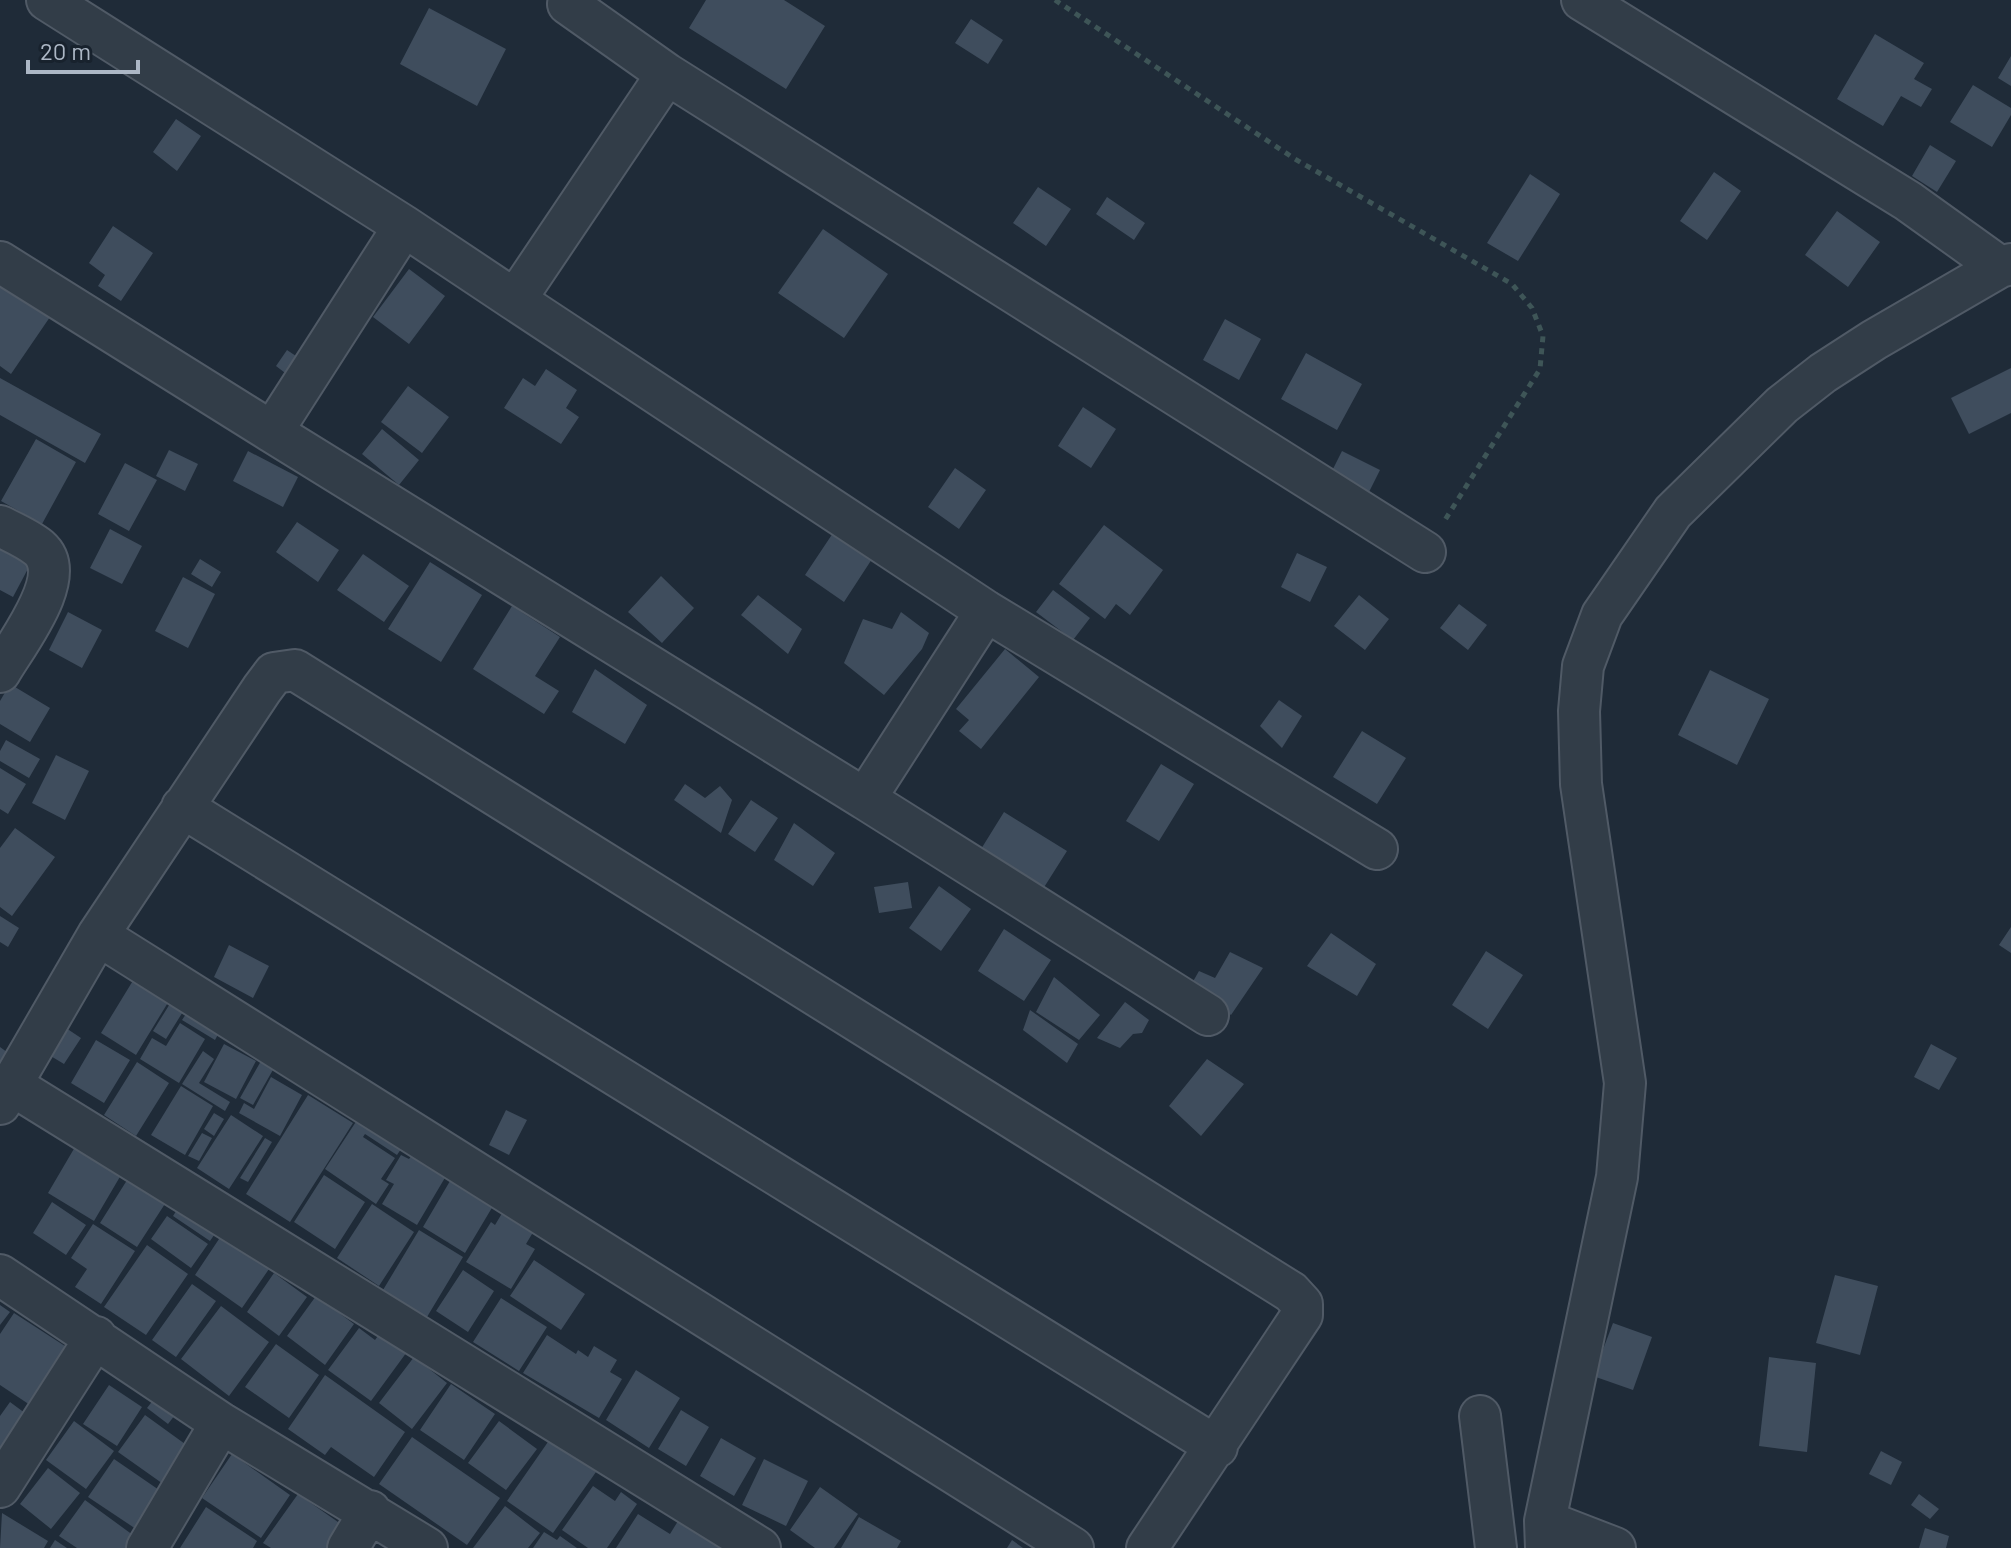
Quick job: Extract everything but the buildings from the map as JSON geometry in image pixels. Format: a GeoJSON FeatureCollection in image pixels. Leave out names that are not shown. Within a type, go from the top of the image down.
{"type":"FeatureCollection","features":[{"type":"Feature","properties":{"kind":"street"},"geometry":{"type":"LineString","coordinates":[[47,0],[404,226],[986,611],[1377,849]]}},
{"type":"Feature","properties":{"kind":"street"},"geometry":{"type":"LineString","coordinates":[[1582,0],[2006,265],[1874,340],[1823,373],[1782,405],[1673,512],[1602,615],[1583,666],[1579,711],[1581,784],[1625,1083],[1617,1177],[1546,1535],[1615,1548]]}},
{"type":"Feature","properties":{"kind":"street"},"geometry":{"type":"LineString","coordinates":[[567,1],[667,74],[1425,552]]}},
{"type":"Feature","properties":{"kind":"street"},"geometry":{"type":"LineString","coordinates":[[515,300],[667,74]]}},
{"type":"Feature","properties":{"kind":"street"},"geometry":{"type":"LineString","coordinates":[[272,432],[404,226]]}},
{"type":"Feature","properties":{"kind":"street"},"geometry":{"type":"LineString","coordinates":[[0,262],[1208,1015]]}},
{"type":"Feature","properties":{"kind":"street"},"geometry":{"type":"LineString","coordinates":[[0,526],[40,548],[48,560],[50,573],[46,594],[0,672]]}},
{"type":"Feature","properties":{"kind":"street"},"geometry":{"type":"LineString","coordinates":[[865,799],[986,611]]}},
{"type":"Feature","properties":{"kind":"street"},"geometry":{"type":"LineString","coordinates":[[760,1548],[5,1094],[98,935],[274,673],[295,670],[309,678],[1291,1292],[1302,1304],[1302,1315],[1147,1548]]}},
{"type":"Feature","properties":{"kind":"street"},"geometry":{"type":"LineString","coordinates":[[182,807],[1217,1447]]}},
{"type":"Feature","properties":{"kind":"street"},"geometry":{"type":"LineString","coordinates":[[98,935],[1073,1548]]}},
{"type":"Feature","properties":{"kind":"street"},"geometry":{"type":"LineString","coordinates":[[0,1275],[221,1423],[427,1548]]}},
{"type":"Feature","properties":{"kind":"street"},"geometry":{"type":"LineString","coordinates":[[0,1487],[96,1337]]}},
{"type":"Feature","properties":{"kind":"street"},"geometry":{"type":"LineString","coordinates":[[1480,1416],[1496,1548]]}},
{"type":"Feature","properties":{"kind":"street"},"geometry":{"type":"LineString","coordinates":[[147,1548],[221,1423]]}},
{"type":"Feature","properties":{"kind":"street"},"geometry":{"type":"LineString","coordinates":[[348,1548],[370,1511]]}},
{"type":"Feature","properties":{"kind":"path"},"geometry":{"type":"LineString","coordinates":[[1055,0],[1295,159],[1512,284],[1532,308],[1543,336],[1540,369],[1425,552]]}}]}
